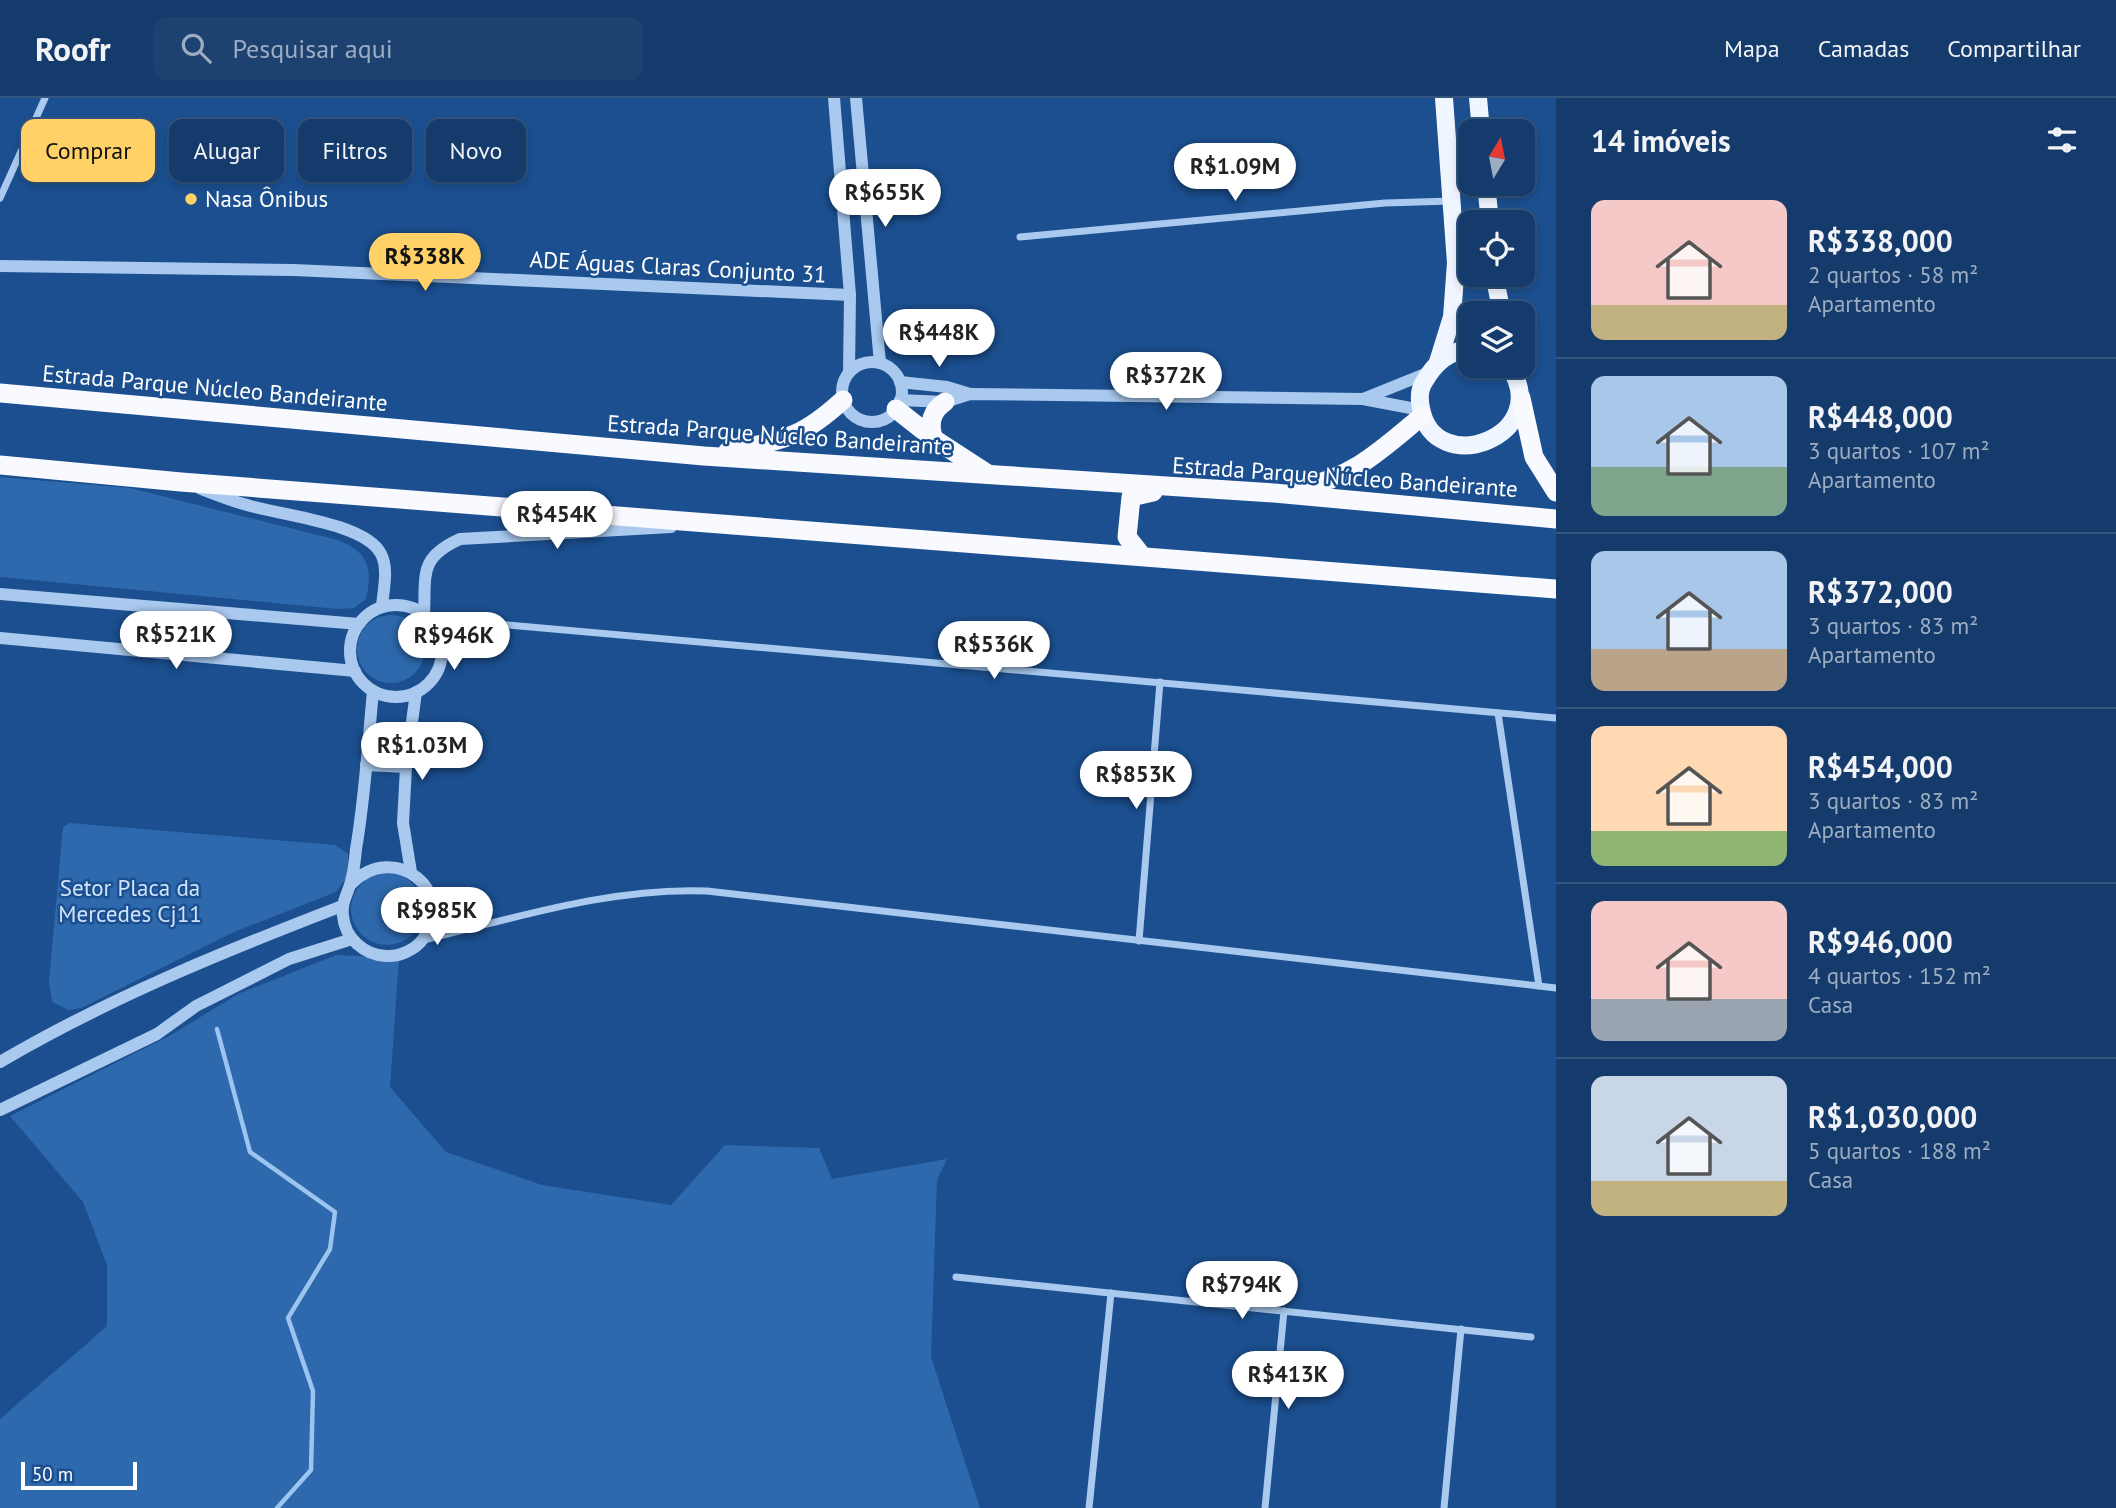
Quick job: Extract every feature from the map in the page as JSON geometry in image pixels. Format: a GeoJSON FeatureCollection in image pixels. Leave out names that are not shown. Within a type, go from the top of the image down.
{"type":"FeatureCollection","features":[{"type":"Feature","properties":{"kind":"highway","name":"Estrada Parque Núcleo Bandeirante"},"geometry":{"type":"LineString","coordinates":[[0,393],[704,456],[1274,493],[1556,519]]}},
{"type":"Feature","properties":{"kind":"highway"},"geometry":{"type":"LineString","coordinates":[[1521,398],[1534,457],[1556,492]]}},
{"type":"Feature","properties":{"kind":"highway"},"geometry":{"type":"LineString","coordinates":[[704,456],[793,437],[815,426],[843,400]]}},
{"type":"Feature","properties":{"kind":"highway"},"geometry":{"type":"LineString","coordinates":[[934,439],[931,418],[944,402]]}},
{"type":"Feature","properties":{"kind":"highway"},"geometry":{"type":"LineString","coordinates":[[898,405],[934,439],[989,475]]}},
{"type":"Feature","properties":{"kind":"highway"},"geometry":{"type":"LineString","coordinates":[[1274,493],[1323,483],[1352,471],[1422,413]]}},
{"type":"Feature","properties":{"kind":"highway"},"geometry":{"type":"LineString","coordinates":[[0,465],[181,482],[1556,589]]}},
{"type":"Feature","properties":{"kind":"highway"},"geometry":{"type":"LineString","coordinates":[[1142,556],[1127,537],[1131,497],[1171,488]]}},
{"type":"Feature","properties":{"kind":"main road"},"geometry":{"type":"LineString","coordinates":[[1444,98],[1456,263],[1452,317],[1434,367],[1421,386],[1422,413],[1430,428],[1450,442],[1461,446],[1484,444],[1506,432],[1519,410],[1521,398],[1515,378]]}},
{"type":"Feature","properties":{"kind":"main road"},"geometry":{"type":"LineString","coordinates":[[1478,98],[1480,119]]}},
{"type":"Feature","properties":{"kind":"main road"},"geometry":{"type":"LineString","coordinates":[[1434,367],[1448,355],[1458,352]]}},
{"type":"Feature","properties":{"kind":"street"},"geometry":{"type":"LineString","coordinates":[[0,198],[45,98]]}},
{"type":"Feature","properties":{"kind":"street"},"geometry":{"type":"LineString","coordinates":[[834,98],[850,295],[849,372],[842,386],[843,400],[852,414],[867,421],[884,419],[898,405],[900,382],[895,374],[880,363],[863,363],[849,372]]}},
{"type":"Feature","properties":{"kind":"street"},"geometry":{"type":"LineString","coordinates":[[856,98],[880,363]]}},
{"type":"Feature","properties":{"kind":"street"},"geometry":{"type":"LineString","coordinates":[[1020,237],[1385,203],[1453,201]]}},
{"type":"Feature","properties":{"kind":"street","name":"ADE Águas Claras Conjunto 31"},"geometry":{"type":"LineString","coordinates":[[0,266],[294,270],[850,295]]}},
{"type":"Feature","properties":{"kind":"street"},"geometry":{"type":"LineString","coordinates":[[1363,399],[1434,367]]}},
{"type":"Feature","properties":{"kind":"street"},"geometry":{"type":"LineString","coordinates":[[900,382],[947,387],[971,394],[1363,399],[1422,413]]}},
{"type":"Feature","properties":{"kind":"street"},"geometry":{"type":"LineString","coordinates":[[898,405],[944,402],[971,394]]}},
{"type":"Feature","properties":{"kind":"street"},"geometry":{"type":"LineString","coordinates":[[181,482],[248,506],[354,532],[372,542],[382,555],[385,574],[382,607]]}},
{"type":"Feature","properties":{"kind":"street"},"geometry":{"type":"LineString","coordinates":[[429,620],[426,569],[434,553],[460,539],[720,524]]}},
{"type":"Feature","properties":{"kind":"street"},"geometry":{"type":"LineString","coordinates":[[0,594],[359,624]]}},
{"type":"Feature","properties":{"kind":"street"},"geometry":{"type":"LineString","coordinates":[[382,607],[411,608],[429,620],[439,636],[440,662],[427,685],[416,692],[394,696],[373,691],[355,671],[350,647],[359,624],[382,607]]}},
{"type":"Feature","properties":{"kind":"street"},"geometry":{"type":"LineString","coordinates":[[429,620],[1556,718]]}},
{"type":"Feature","properties":{"kind":"street"},"geometry":{"type":"LineString","coordinates":[[0,638],[355,671]]}},
{"type":"Feature","properties":{"kind":"street"},"geometry":{"type":"LineString","coordinates":[[1139,941],[1160,682]]}},
{"type":"Feature","properties":{"kind":"street"},"geometry":{"type":"LineString","coordinates":[[373,691],[351,884],[342,906],[346,929],[352,939],[362,948],[387,956],[400,954],[422,941],[623,895],[664,889],[719,892],[1556,988]]}},
{"type":"Feature","properties":{"kind":"street"},"geometry":{"type":"LineString","coordinates":[[411,872],[404,823],[406,767],[416,692]]}},
{"type":"Feature","properties":{"kind":"street"},"geometry":{"type":"LineString","coordinates":[[1498,713],[1539,986]]}},
{"type":"Feature","properties":{"kind":"street"},"geometry":{"type":"LineString","coordinates":[[366,765],[406,767]]}},
{"type":"Feature","properties":{"kind":"street"},"geometry":{"type":"LineString","coordinates":[[351,884],[371,868],[384,866],[411,872],[427,889],[433,912],[430,927],[422,941]]}},
{"type":"Feature","properties":{"kind":"street"},"geometry":{"type":"LineString","coordinates":[[0,1062],[71,1021],[214,956],[342,906]]}},
{"type":"Feature","properties":{"kind":"street"},"geometry":{"type":"LineString","coordinates":[[0,1110],[157,1034],[196,1006],[289,959],[352,939]]}},
{"type":"Feature","properties":{"kind":"street"},"geometry":{"type":"LineString","coordinates":[[956,1277],[1531,1337]]}},
{"type":"Feature","properties":{"kind":"street"},"geometry":{"type":"LineString","coordinates":[[1089,1508],[1111,1293]]}},
{"type":"Feature","properties":{"kind":"street"},"geometry":{"type":"LineString","coordinates":[[1265,1508],[1284,1311]]}},
{"type":"Feature","properties":{"kind":"street"},"geometry":{"type":"LineString","coordinates":[[1444,1508],[1461,1329]]}},
{"type":"Feature","properties":{"kind":"green space"},"geometry":{"type":"Polygon","coordinates":[[[0,477],[130,488],[338,540],[356,550],[366,562],[369,578],[366,599],[354,608],[337,609],[0,577],[0,477]]]}},
{"type":"Feature","properties":{"kind":"green space"},"geometry":{"type":"Polygon","coordinates":[[[384,615],[398,615],[410,620],[420,630],[425,649],[420,668],[410,678],[398,683],[384,683],[372,678],[362,668],[357,656],[357,642],[362,630],[372,620],[384,615]]]}},
{"type":"Feature","properties":{"kind":"green space","name":"Setor Placa da Mercedes Cj11"},"geometry":{"type":"Polygon","coordinates":[[[70,823],[335,845],[348,854],[348,875],[336,892],[234,932],[81,1008],[69,1010],[52,1002],[49,982],[63,827],[70,823]]]}},
{"type":"Feature","properties":{"kind":"green space"},"geometry":{"type":"Polygon","coordinates":[[[387,873],[407,879],[417,889],[423,909],[417,929],[407,939],[387,945],[367,939],[357,929],[351,909],[357,889],[367,879],[387,873]]]}},
{"type":"Feature","properties":{"kind":"green space"},"geometry":{"type":"Polygon","coordinates":[[[336,955],[399,958],[390,1087],[446,1152],[542,1185],[671,1205],[725,1145],[819,1148],[832,1179],[947,1159],[937,1180],[931,1357],[980,1508],[0,1508],[0,1419],[107,1326],[107,1265],[83,1202],[10,1116],[171,1035],[238,994],[336,955]]]}},
{"type":"Feature","properties":{"kind":"waterway"},"geometry":{"type":"LineString","coordinates":[[217,1029],[250,1152],[335,1212],[330,1249],[288,1318],[313,1391],[311,1470],[277,1508]]}},
{"type":"Feature","properties":{"kind":"place","name":"Nasa Ônibus"},"geometry":{"type":"Point","coordinates":[191,199]}}]}
